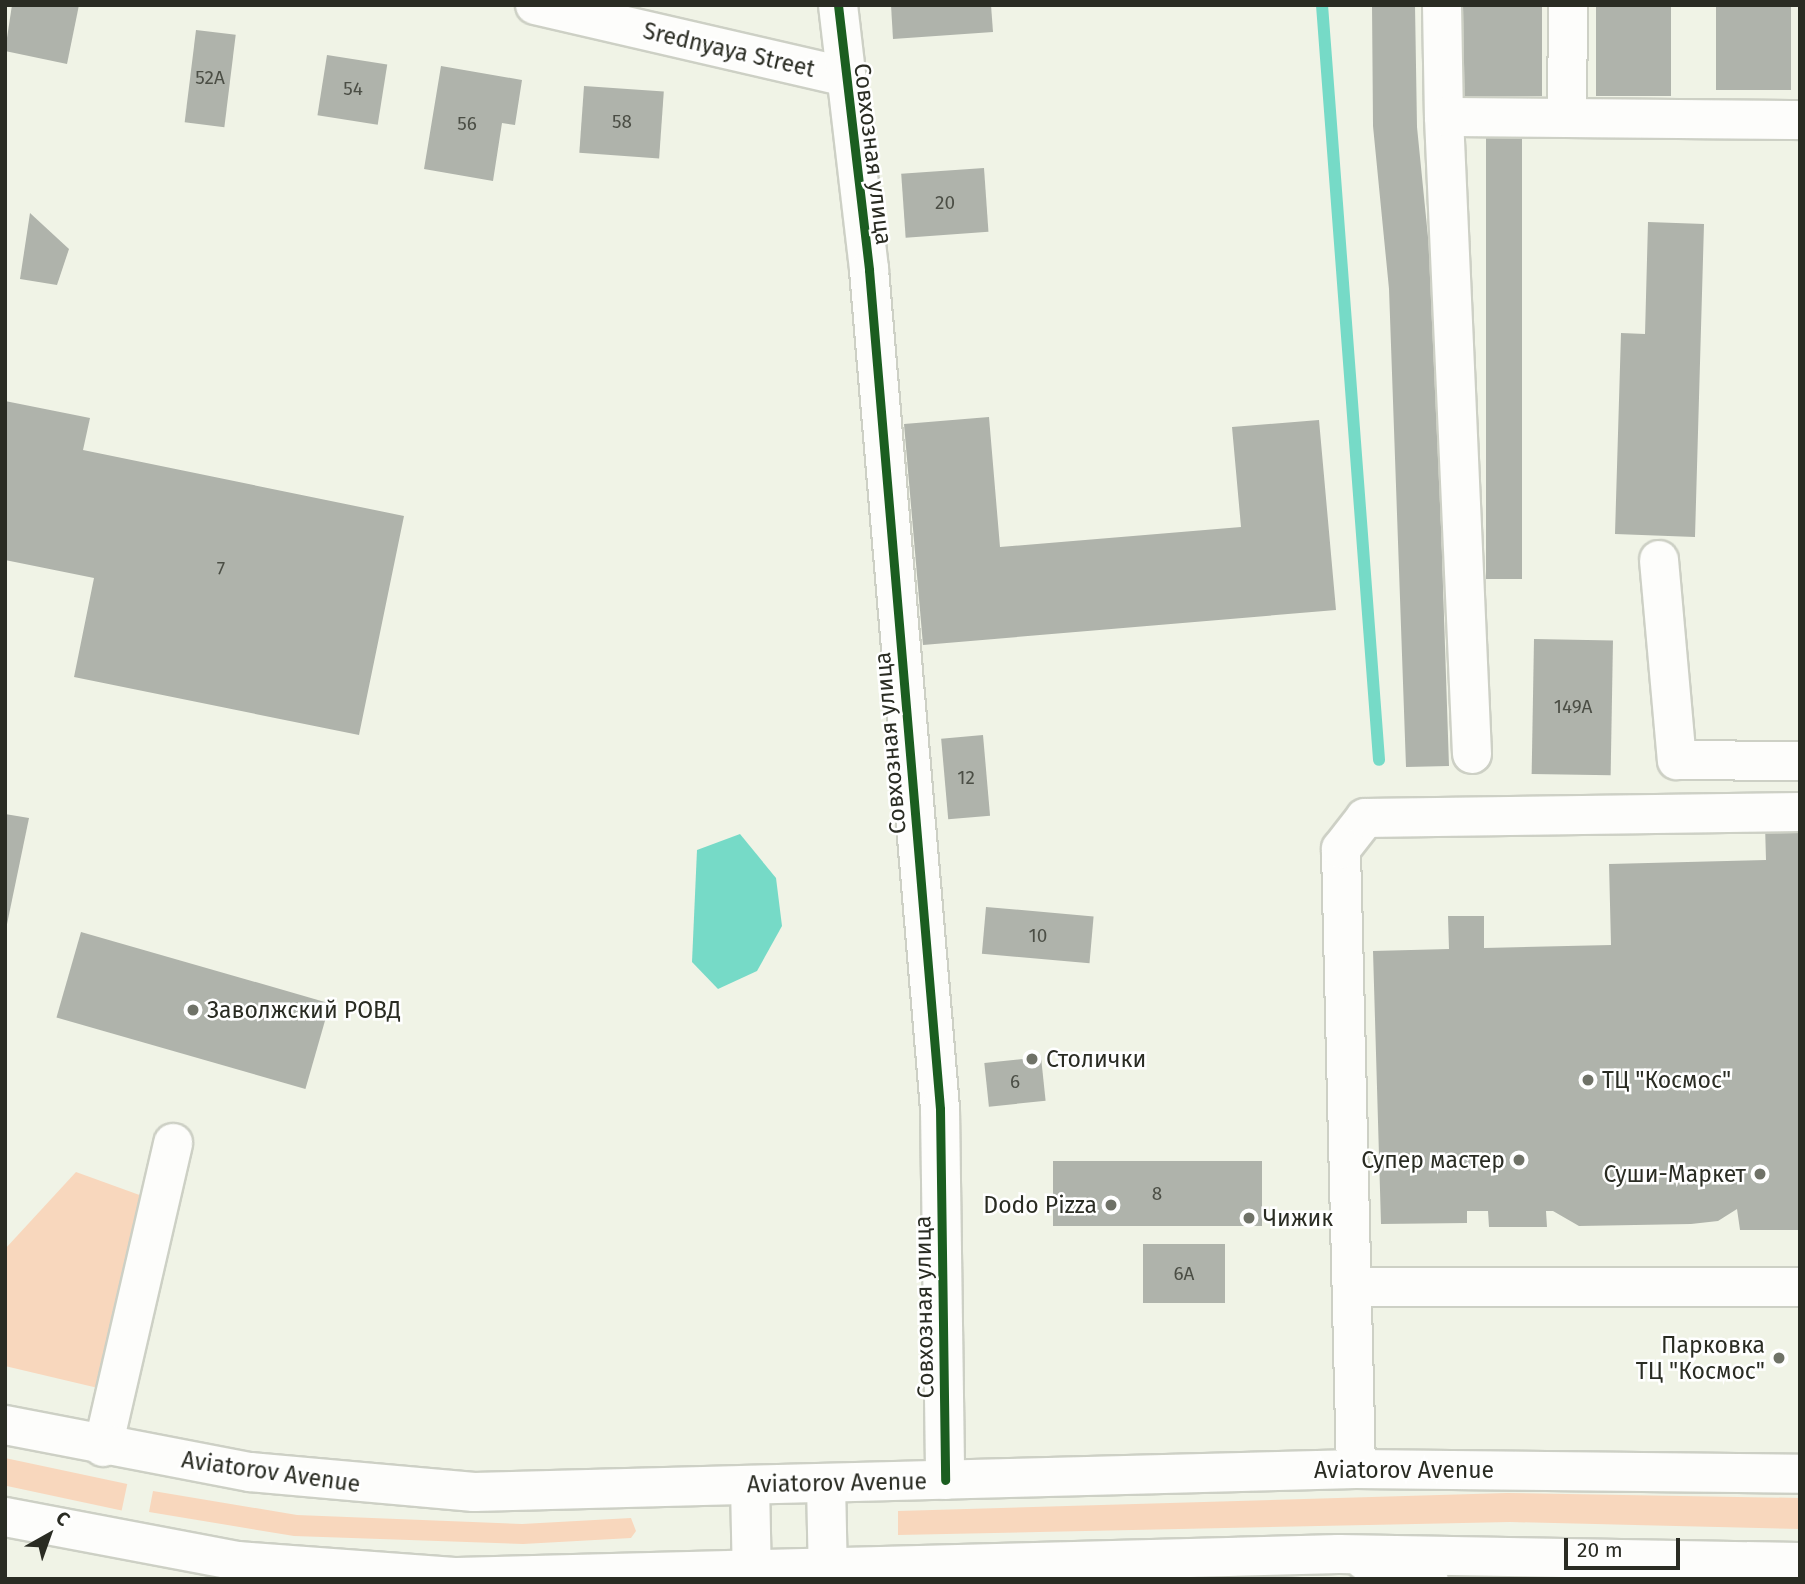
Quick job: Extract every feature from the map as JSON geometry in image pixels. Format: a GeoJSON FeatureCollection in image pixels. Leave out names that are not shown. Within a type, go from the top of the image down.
{"type":"FeatureCollection","features":[{"type":"Feature","properties":{"kind":"main road","name":"Srednyaya Street"},"geometry":{"type":"LineString","coordinates":[[535,5],[842,76]]}},
{"type":"Feature","properties":{"kind":"main road","name":"Совхозная улица"},"geometry":{"type":"LineString","coordinates":[[838,5],[842,76],[869,270],[940,1109],[945,1480]]}},
{"type":"Feature","properties":{"kind":"main road"},"geometry":{"type":"LineString","coordinates":[[1442,5],[1444,117],[1472,754]]}},
{"type":"Feature","properties":{"kind":"main road"},"geometry":{"type":"LineString","coordinates":[[1567,118],[1568,5]]}},
{"type":"Feature","properties":{"kind":"main road"},"geometry":{"type":"LineString","coordinates":[[1444,117],[1800,120]]}},
{"type":"Feature","properties":{"kind":"main road"},"geometry":{"type":"LineString","coordinates":[[1660,561],[1677,760],[1800,761]]}},
{"type":"Feature","properties":{"kind":"main road"},"geometry":{"type":"LineString","coordinates":[[1356,1469],[1340,849],[1364,818],[1800,812]]}},
{"type":"Feature","properties":{"kind":"main road"},"geometry":{"type":"LineString","coordinates":[[103,1447],[173,1143]]}},
{"type":"Feature","properties":{"kind":"main road"},"geometry":{"type":"LineString","coordinates":[[1352,1287],[1800,1287]]}},
{"type":"Feature","properties":{"kind":"main road","name":"Aviatorov Avenue"},"geometry":{"type":"LineString","coordinates":[[5,1425],[103,1447],[250,1472],[474,1492],[1356,1469],[1800,1474]]}},
{"type":"Feature","properties":{"kind":"main road"},"geometry":{"type":"LineString","coordinates":[[826,1483],[828,1574]]}},
{"type":"Feature","properties":{"kind":"main road"},"geometry":{"type":"LineString","coordinates":[[750,1485],[752,1574]]}},
{"type":"Feature","properties":{"kind":"main road"},"geometry":{"type":"LineString","coordinates":[[5,1517],[237,1561],[358,1572],[457,1577],[828,1574],[1339,1554],[1800,1562]]}},
{"type":"Feature","properties":{"kind":"main road"},"geometry":{"type":"LineString","coordinates":[[1339,1554],[1429,1579]]}},
{"type":"Feature","properties":{"kind":"shaded area"},"geometry":{"type":"Polygon","coordinates":[[[76,1172],[145,1197],[98,1388],[5,1366],[5,1249],[76,1172]]]}},
{"type":"Feature","properties":{"kind":"shaded area"},"geometry":{"type":"Polygon","coordinates":[[[5,1458],[127,1484],[122,1510],[5,1486],[5,1458]]]}},
{"type":"Feature","properties":{"kind":"shaded area"},"geometry":{"type":"Polygon","coordinates":[[[153,1491],[297,1515],[522,1524],[631,1518],[636,1531],[631,1538],[523,1544],[294,1536],[149,1512],[153,1491]]]}},
{"type":"Feature","properties":{"kind":"shaded area"},"geometry":{"type":"Polygon","coordinates":[[[1507,1493],[1800,1498],[1800,1529],[1510,1522],[898,1535],[898,1511],[1507,1493]]]}},
{"type":"Feature","properties":{"kind":"water"},"geometry":{"type":"Polygon","coordinates":[[[740,834],[776,878],[782,926],[757,971],[718,989],[692,962],[697,850],[740,834]]]}},
{"type":"Feature","properties":{"kind":"building"},"geometry":{"type":"Polygon","coordinates":[[[12,5],[79,5],[67,64],[5,51],[12,5]]]}},
{"type":"Feature","properties":{"kind":"building"},"geometry":{"type":"Polygon","coordinates":[[[891,5],[991,5],[993,32],[893,39],[891,5]]]}},
{"type":"Feature","properties":{"kind":"building"},"geometry":{"type":"Polygon","coordinates":[[[1372,5],[1415,5],[1417,127],[1433,287],[1449,766],[1406,767],[1389,289],[1373,126],[1372,5]]]}},
{"type":"Feature","properties":{"kind":"building"},"geometry":{"type":"Polygon","coordinates":[[[1458,5],[1542,5],[1542,96],[1458,96],[1458,5]]]}},
{"type":"Feature","properties":{"kind":"building"},"geometry":{"type":"Polygon","coordinates":[[[1596,5],[1671,5],[1671,96],[1596,96],[1596,5]]]}},
{"type":"Feature","properties":{"kind":"building"},"geometry":{"type":"Polygon","coordinates":[[[1716,5],[1791,5],[1791,90],[1716,90],[1716,5]]]}},
{"type":"Feature","properties":{"kind":"building"},"geometry":{"type":"Polygon","coordinates":[[[196,30],[236,35],[224,127],[185,122],[196,30]]]}},
{"type":"Feature","properties":{"kind":"building"},"geometry":{"type":"Polygon","coordinates":[[[327,55],[387,65],[378,125],[317,115],[327,55]]]}},
{"type":"Feature","properties":{"kind":"building"},"geometry":{"type":"Polygon","coordinates":[[[441,66],[522,80],[515,125],[502,123],[493,181],[424,169],[441,66]]]}},
{"type":"Feature","properties":{"kind":"building"},"geometry":{"type":"Polygon","coordinates":[[[584,86],[664,92],[659,158],[579,153],[584,86]]]}},
{"type":"Feature","properties":{"kind":"building"},"geometry":{"type":"Polygon","coordinates":[[[1486,134],[1522,134],[1522,579],[1486,579],[1486,134]]]}},
{"type":"Feature","properties":{"kind":"building"},"geometry":{"type":"Polygon","coordinates":[[[984,168],[988,232],[906,238],[901,174],[984,168]]]}},
{"type":"Feature","properties":{"kind":"building"},"geometry":{"type":"Polygon","coordinates":[[[30,213],[69,249],[57,285],[20,279],[30,213]]]}},
{"type":"Feature","properties":{"kind":"building"},"geometry":{"type":"Polygon","coordinates":[[[1648,222],[1704,224],[1695,537],[1615,534],[1621,333],[1645,334],[1648,222]]]}},
{"type":"Feature","properties":{"kind":"building"},"geometry":{"type":"Polygon","coordinates":[[[5,401],[90,418],[83,450],[404,516],[359,735],[74,677],[94,578],[5,560],[5,401]]]}},
{"type":"Feature","properties":{"kind":"building"},"geometry":{"type":"Polygon","coordinates":[[[989,417],[1000,547],[1241,527],[1232,427],[1319,420],[1336,610],[923,645],[904,424],[989,417]]]}},
{"type":"Feature","properties":{"kind":"building"},"geometry":{"type":"Polygon","coordinates":[[[1534,639],[1613,640],[1611,775],[1532,774],[1534,639]]]}},
{"type":"Feature","properties":{"kind":"building"},"geometry":{"type":"Polygon","coordinates":[[[983,735],[990,816],[948,819],[941,739],[983,735]]]}},
{"type":"Feature","properties":{"kind":"building"},"geometry":{"type":"Polygon","coordinates":[[[5,814],[29,818],[6,929],[5,928],[5,814]]]}},
{"type":"Feature","properties":{"kind":"building","name":"ТЦ \"Космос\""},"geometry":{"type":"Polygon","coordinates":[[[1765,825],[1800,825],[1800,1230],[1740,1230],[1737,1209],[1718,1221],[1691,1224],[1579,1226],[1553,1211],[1546,1211],[1547,1227],[1489,1227],[1488,1211],[1467,1211],[1467,1223],[1381,1224],[1373,951],[1449,949],[1448,916],[1484,916],[1484,948],[1611,945],[1609,864],[1766,860],[1765,825]]]}},
{"type":"Feature","properties":{"kind":"building"},"geometry":{"type":"Polygon","coordinates":[[[986,907],[1094,916],[1089,963],[982,954],[986,907]]]}},
{"type":"Feature","properties":{"kind":"building","name":"Заволжский РОВД"},"geometry":{"type":"Polygon","coordinates":[[[81,932],[330,1003],[305,1089],[56,1018],[81,932]]]}},
{"type":"Feature","properties":{"kind":"building"},"geometry":{"type":"Polygon","coordinates":[[[1041,1057],[1046,1101],[989,1107],[984,1063],[1041,1057]]]}},
{"type":"Feature","properties":{"kind":"building"},"geometry":{"type":"Polygon","coordinates":[[[1053,1161],[1262,1161],[1262,1226],[1053,1226],[1053,1161]]]}},
{"type":"Feature","properties":{"kind":"building"},"geometry":{"type":"Polygon","coordinates":[[[1143,1244],[1225,1244],[1225,1303],[1143,1303],[1143,1244]]]}},
{"type":"Feature","properties":{"kind":"waterway"},"geometry":{"type":"LineString","coordinates":[[1322,5],[1379,760]]}},
{"type":"Feature","properties":{"kind":"cycle path"},"geometry":{"type":"LineString","coordinates":[[838,5],[869,270],[940,1109],[945,1480]]}},
{"type":"Feature","properties":{"kind":"place","name":"Заволжский РОВД"},"geometry":{"type":"Point","coordinates":[193,1010]}},
{"type":"Feature","properties":{"kind":"place","name":"Столички"},"geometry":{"type":"Point","coordinates":[1032,1059]}},
{"type":"Feature","properties":{"kind":"place","name":"ТЦ \"Космос\""},"geometry":{"type":"Point","coordinates":[1588,1080]}},
{"type":"Feature","properties":{"kind":"place","name":"Супер мастер"},"geometry":{"type":"Point","coordinates":[1519,1160]}},
{"type":"Feature","properties":{"kind":"place","name":"Суши-Маркет"},"geometry":{"type":"Point","coordinates":[1760,1174]}},
{"type":"Feature","properties":{"kind":"place","name":"Dodo Pizza"},"geometry":{"type":"Point","coordinates":[1111,1205]}},
{"type":"Feature","properties":{"kind":"place","name":"Чижик"},"geometry":{"type":"Point","coordinates":[1249,1218]}},
{"type":"Feature","properties":{"kind":"place","name":"Парковка ТЦ \"Космос\""},"geometry":{"type":"Point","coordinates":[1779,1358]}}]}
